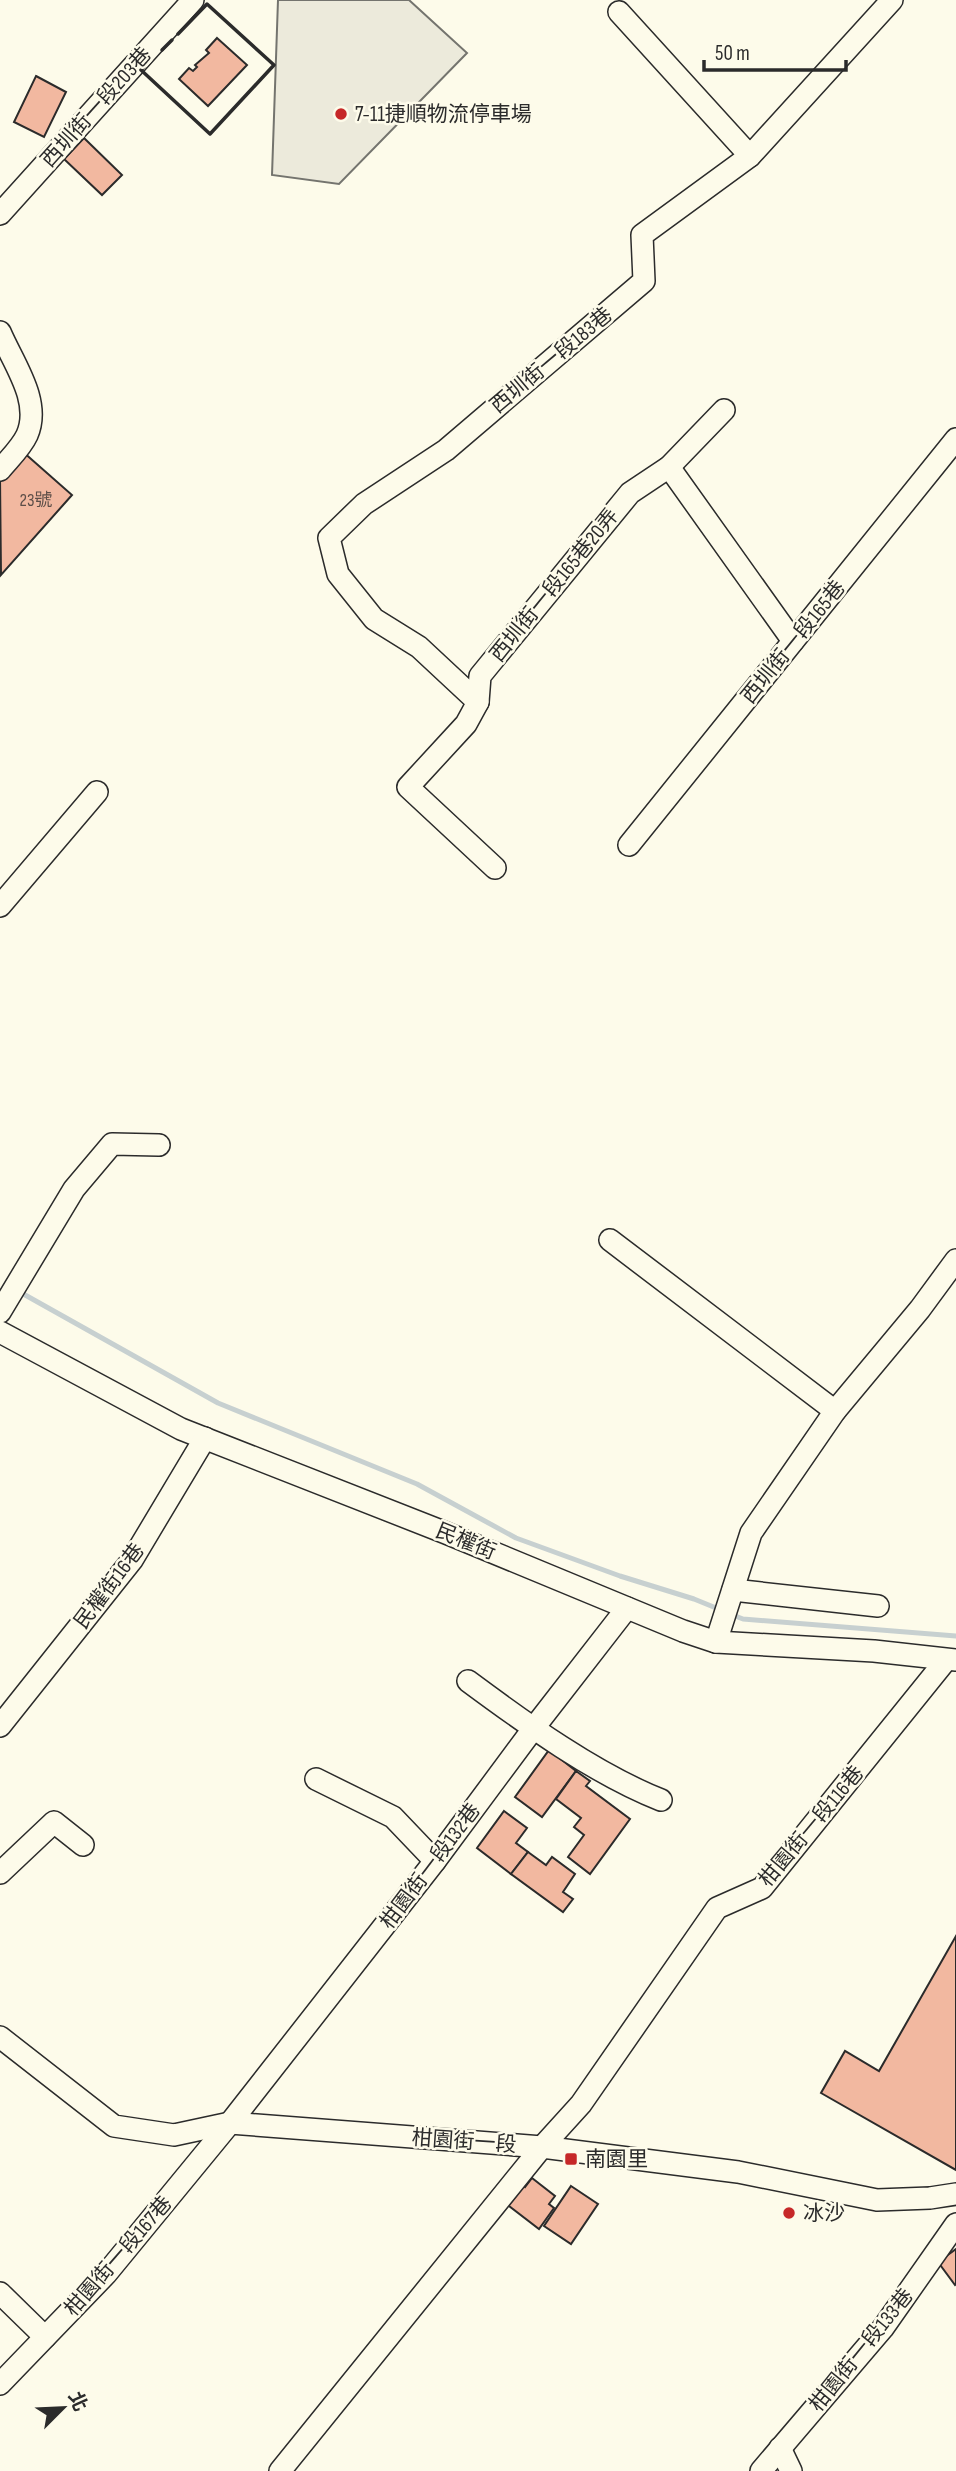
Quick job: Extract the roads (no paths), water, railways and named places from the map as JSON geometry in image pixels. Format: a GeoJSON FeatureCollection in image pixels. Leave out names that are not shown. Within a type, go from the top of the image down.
{"type":"FeatureCollection","features":[{"type":"Feature","properties":{"kind":"street","name":"西圳街一段203巷"},"geometry":{"type":"LineString","coordinates":[[0,214],[193,0]]}},
{"type":"Feature","properties":{"kind":"street","name":"西圳街一段183巷"},"geometry":{"type":"LineString","coordinates":[[478,702],[419,647],[374,619],[338,574],[329,538],[364,504],[446,450],[644,281],[642,235],[750,156],[892,0]]}},
{"type":"Feature","properties":{"kind":"street"},"geometry":{"type":"LineString","coordinates":[[619,12],[750,156]]}},
{"type":"Feature","properties":{"kind":"street"},"geometry":{"type":"LineString","coordinates":[[0,332],[28,392],[32,420],[26,437],[0,470]]}},
{"type":"Feature","properties":{"kind":"street","name":"西圳街一段165巷20弄"},"geometry":{"type":"LineString","coordinates":[[495,868],[408,787],[466,724],[478,702],[480,676],[629,493],[669,467],[724,410]]}},
{"type":"Feature","properties":{"kind":"street","name":"西圳街一段165巷"},"geometry":{"type":"LineString","coordinates":[[629,845],[956,439]]}},
{"type":"Feature","properties":{"kind":"street"},"geometry":{"type":"LineString","coordinates":[[669,467],[793,641]]}},
{"type":"Feature","properties":{"kind":"street"},"geometry":{"type":"LineString","coordinates":[[0,906],[97,792]]}},
{"type":"Feature","properties":{"kind":"street"},"geometry":{"type":"LineString","coordinates":[[0,1312],[74,1189],[112,1144],[159,1145]]}},
{"type":"Feature","properties":{"kind":"street"},"geometry":{"type":"LineString","coordinates":[[610,1240],[835,1411]]}},
{"type":"Feature","properties":{"kind":"street"},"geometry":{"type":"LineString","coordinates":[[716,1642],[751,1532],[835,1411],[920,1309],[956,1260]]}},
{"type":"Feature","properties":{"kind":"street","name":"民權街"},"geometry":{"type":"LineString","coordinates":[[0,1332],[181,1429],[716,1642],[874,1651],[951,1660]]}},
{"type":"Feature","properties":{"kind":"street","name":"民權街16巷"},"geometry":{"type":"LineString","coordinates":[[0,1726],[132,1560],[205,1438]]}},
{"type":"Feature","properties":{"kind":"street"},"geometry":{"type":"LineString","coordinates":[[733,1590],[878,1606]]}},
{"type":"Feature","properties":{"kind":"street","name":"柑園街一段132巷"},"geometry":{"type":"LineString","coordinates":[[230,2123],[435,1861],[627,1608]]}},
{"type":"Feature","properties":{"kind":"street","name":"柑園街一段116巷"},"geometry":{"type":"LineString","coordinates":[[280,2471],[542,2147],[581,2104],[718,1908],[762,1888],[951,1660]]}},
{"type":"Feature","properties":{"kind":"street"},"geometry":{"type":"LineString","coordinates":[[468,1681],[533,1729],[638,1791],[662,1800]]}},
{"type":"Feature","properties":{"kind":"street"},"geometry":{"type":"LineString","coordinates":[[316,1779],[393,1817],[435,1861]]}},
{"type":"Feature","properties":{"kind":"street"},"geometry":{"type":"LineString","coordinates":[[0,1873],[54,1822],[83,1845]]}},
{"type":"Feature","properties":{"kind":"street","name":"柑園街一段"},"geometry":{"type":"LineString","coordinates":[[0,2037],[114,2126],[174,2135],[230,2123],[542,2147],[738,2172],[877,2200],[956,2194]]}},
{"type":"Feature","properties":{"kind":"street","name":"柑園街一段167巷"},"geometry":{"type":"LineString","coordinates":[[0,2384],[106,2274],[230,2123]]}},
{"type":"Feature","properties":{"kind":"street","name":"柑園街一段133巷"},"geometry":{"type":"LineString","coordinates":[[761,2471],[883,2328],[956,2224]]}},
{"type":"Feature","properties":{"kind":"street"},"geometry":{"type":"LineString","coordinates":[[0,2293],[45,2337]]}},
{"type":"Feature","properties":{"kind":"street"},"geometry":{"type":"LineString","coordinates":[[780,2448],[792,2471]]}},
{"type":"Feature","properties":{"kind":"waterway"},"geometry":{"type":"LineString","coordinates":[[18,1291],[218,1403],[417,1484],[516,1538],[721,1610]]}},
{"type":"Feature","properties":{"kind":"waterway"},"geometry":{"type":"LineString","coordinates":[[730,1614],[743,1619],[956,1636]]}},
{"type":"Feature","properties":{"kind":"place","name":"7-11捷順物流停車場"},"geometry":{"type":"Point","coordinates":[341,114]}},
{"type":"Feature","properties":{"kind":"place","name":"南園里"},"geometry":{"type":"Point","coordinates":[571,2159]}},
{"type":"Feature","properties":{"kind":"place","name":"冰沙"},"geometry":{"type":"Point","coordinates":[789,2213]}}]}
